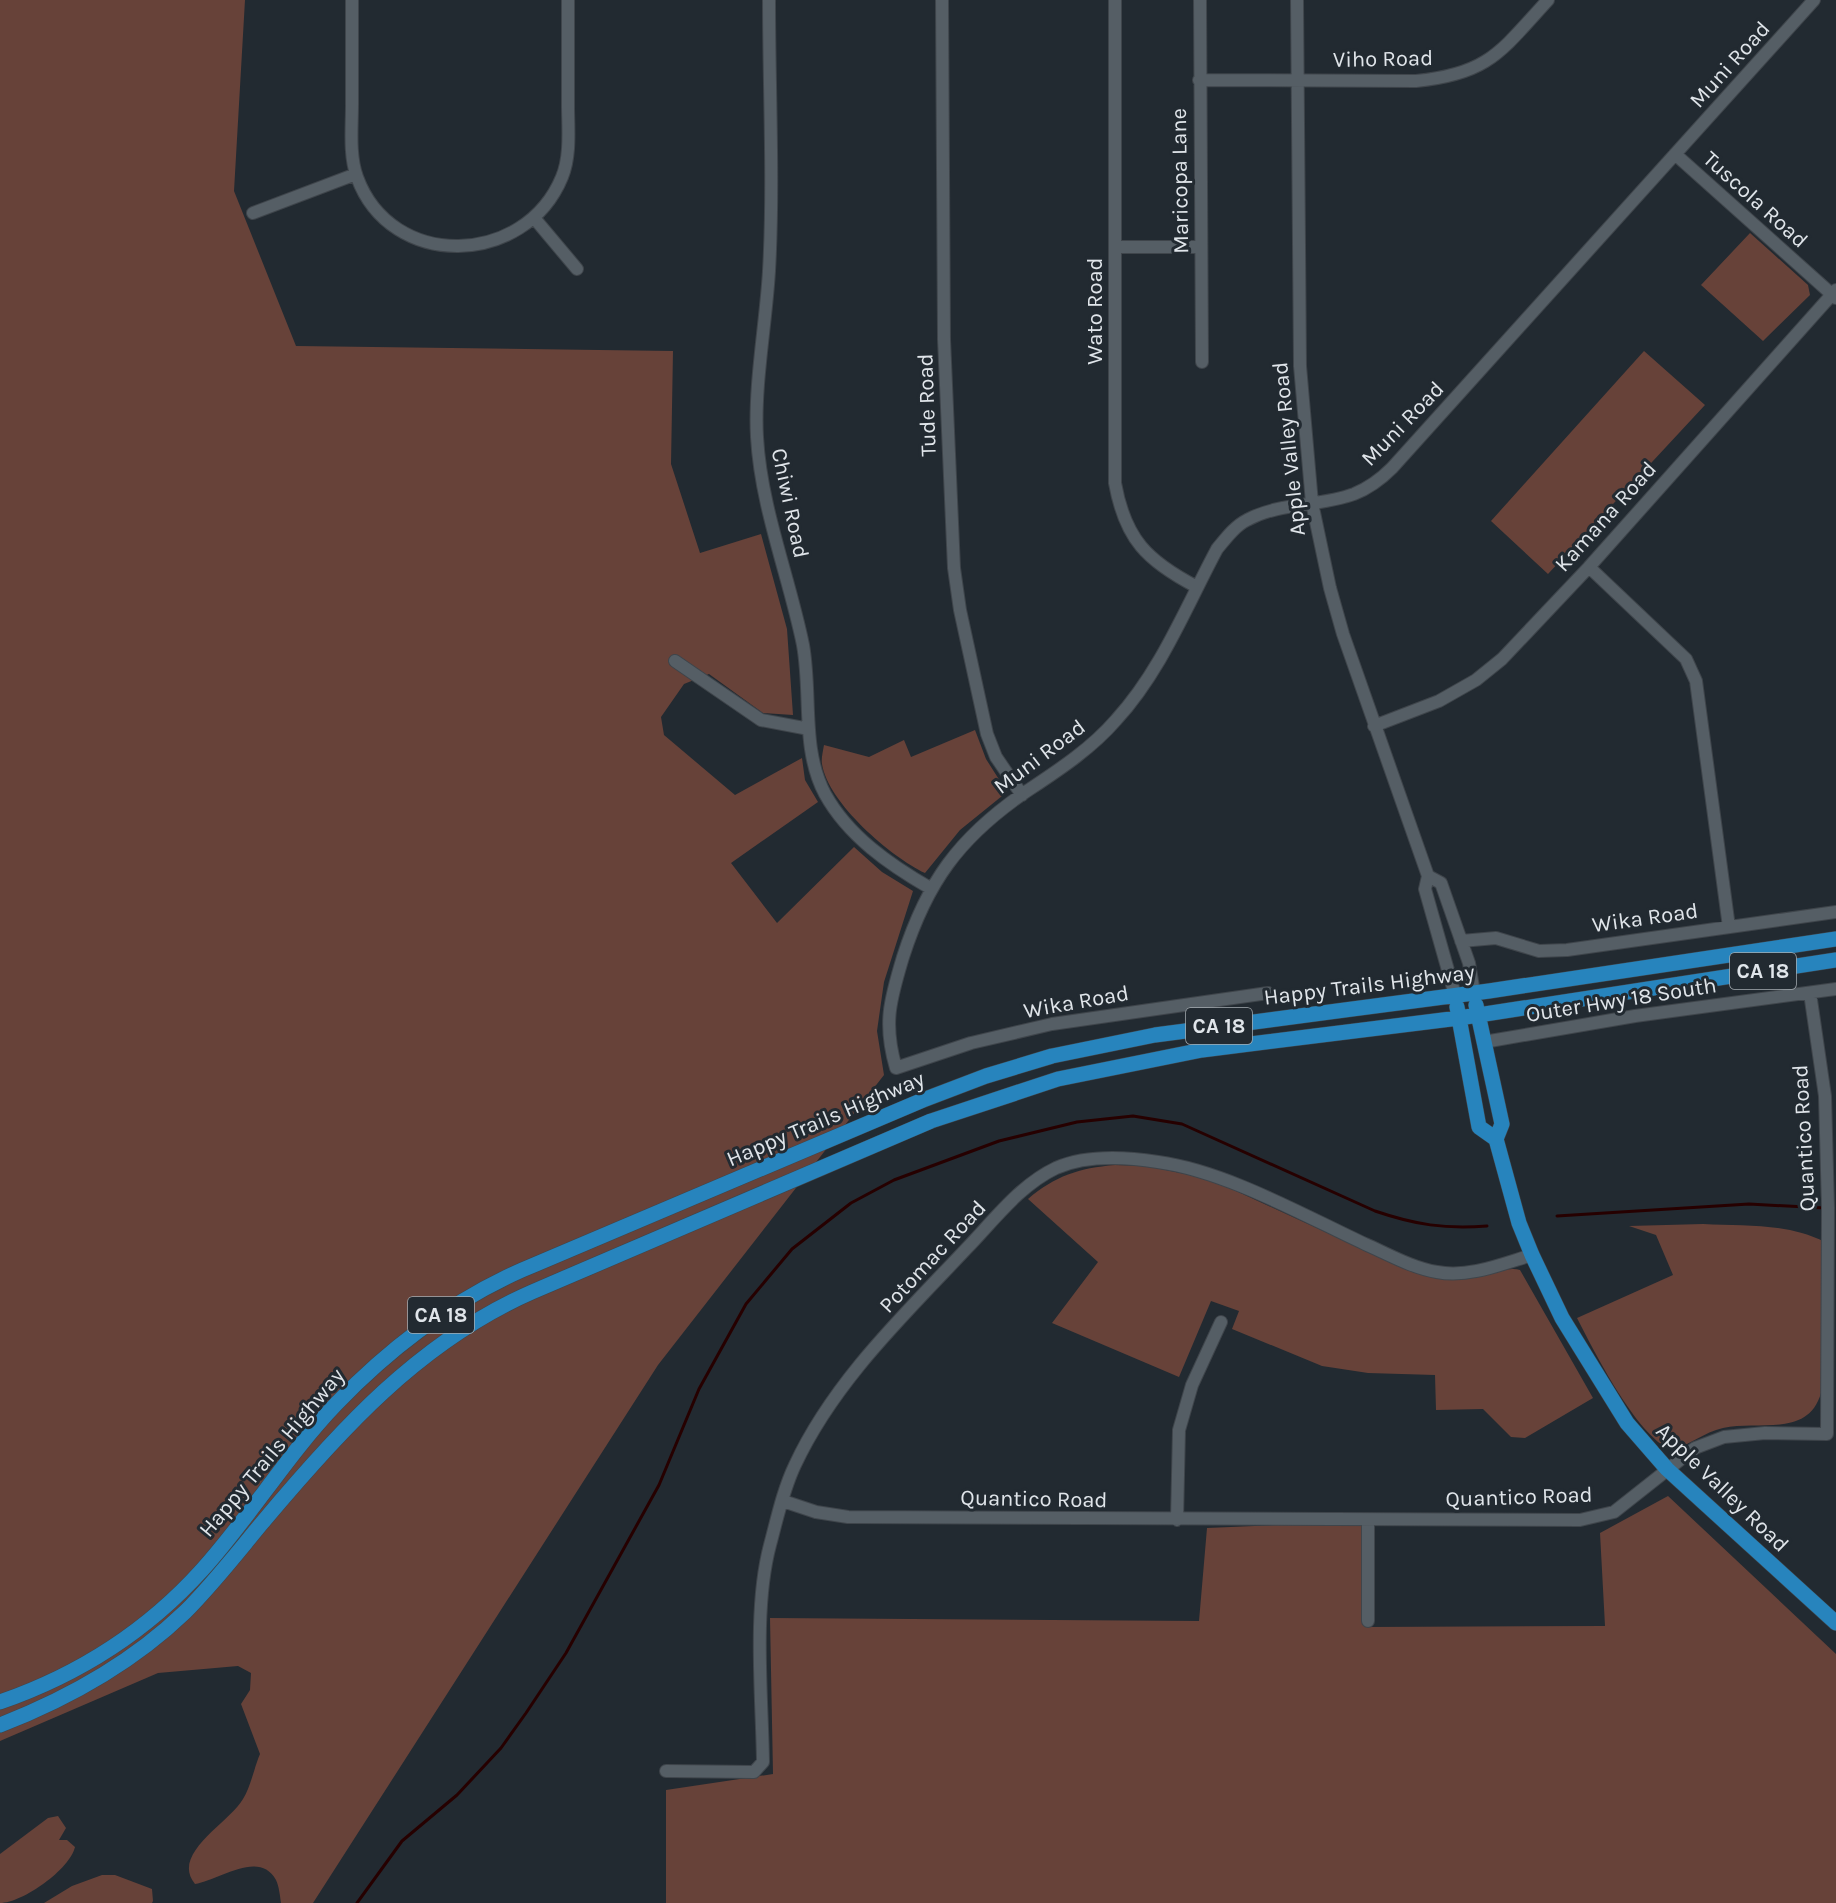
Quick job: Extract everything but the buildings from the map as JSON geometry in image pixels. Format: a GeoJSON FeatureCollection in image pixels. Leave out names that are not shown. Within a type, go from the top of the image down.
{"type":"FeatureCollection","features":[{"type":"Feature","properties":{"kind":"main road","name":"Happy Trails Highway"},"geometry":{"type":"LineString","coordinates":[[0,1702],[70,1672],[141,1628],[204,1568],[274,1477],[335,1405],[364,1376],[411,1336],[503,1279],[923,1100],[986,1076],[1052,1056],[1155,1035],[1474,993],[1836,939]]}},
{"type":"Feature","properties":{"kind":"main road","name":"Happy Trails Highway"},"geometry":{"type":"LineString","coordinates":[[0,1725],[35,1712],[81,1688],[118,1665],[153,1639],[215,1581],[291,1489],[352,1421],[425,1354],[513,1300],[931,1121],[1058,1078],[1202,1050],[1478,1015],[1836,960]]}},
{"type":"Feature","properties":{"kind":"main road","name":"Apple Valley Road"},"geometry":{"type":"LineString","coordinates":[[1474,993],[1502,1124],[1496,1139],[1519,1223],[1562,1318],[1628,1423],[1667,1469],[1836,1623]]}},
{"type":"Feature","properties":{"kind":"main road","name":"Apple Valley Road"},"geometry":{"type":"LineString","coordinates":[[1455,995],[1479,1127],[1496,1139]]}},
{"type":"Feature","properties":{"kind":"street"},"geometry":{"type":"LineString","coordinates":[[352,0],[352,146],[356,174],[363,192],[390,222],[411,236],[454,247],[471,247],[500,240],[535,219],[550,201],[563,175],[568,149],[568,0]]}},
{"type":"Feature","properties":{"kind":"street","name":"Chiwi Road"},"geometry":{"type":"LineString","coordinates":[[769,0],[769,269],[757,435],[763,487],[803,645],[809,684],[812,764],[825,795],[842,818],[890,865],[930,888]]}},
{"type":"Feature","properties":{"kind":"street","name":"Tude Road"},"geometry":{"type":"LineString","coordinates":[[942,0],[944,339],[954,568],[960,610],[987,734],[996,757],[1022,795]]}},
{"type":"Feature","properties":{"kind":"street","name":"Wato Road"},"geometry":{"type":"LineString","coordinates":[[1115,0],[1115,483],[1119,506],[1131,535],[1143,550],[1168,572],[1197,587]]}},
{"type":"Feature","properties":{"kind":"street","name":"Maricopa Lane"},"geometry":{"type":"LineString","coordinates":[[1200,0],[1202,362]]}},
{"type":"Feature","properties":{"kind":"street","name":"Apple Valley Road"},"geometry":{"type":"LineString","coordinates":[[1297,0],[1300,366],[1312,503],[1333,599],[1374,726],[1428,876],[1425,889],[1455,995]]}},
{"type":"Feature","properties":{"kind":"street","name":"Viho Road"},"geometry":{"type":"LineString","coordinates":[[1199,80],[1416,81],[1447,78],[1477,68],[1501,51],[1548,0]]}},
{"type":"Feature","properties":{"kind":"street","name":"Muni Road"},"geometry":{"type":"LineString","coordinates":[[896,1068],[888,1043],[890,1000],[910,936],[930,888],[955,854],[981,827],[1100,738],[1129,706],[1151,676],[1217,549],[1245,520],[1270,510],[1354,494],[1374,484],[1392,468],[1814,0]]}},
{"type":"Feature","properties":{"kind":"street","name":"Tuscola Road"},"geometry":{"type":"LineString","coordinates":[[1675,154],[1835,294]]}},
{"type":"Feature","properties":{"kind":"street"},"geometry":{"type":"LineString","coordinates":[[253,213],[356,174]]}},
{"type":"Feature","properties":{"kind":"street"},"geometry":{"type":"LineString","coordinates":[[535,219],[578,269]]}},
{"type":"Feature","properties":{"kind":"street"},"geometry":{"type":"LineString","coordinates":[[1115,247],[1201,247]]}},
{"type":"Feature","properties":{"kind":"street","name":"Kamana Road"},"geometry":{"type":"LineString","coordinates":[[1374,726],[1439,701],[1476,680],[1502,659],[1589,567],[1835,294]]}},
{"type":"Feature","properties":{"kind":"street"},"geometry":{"type":"LineString","coordinates":[[1589,567],[1686,658],[1696,681],[1729,927]]}},
{"type":"Feature","properties":{"kind":"street"},"geometry":{"type":"LineString","coordinates":[[675,661],[761,720],[809,729]]}},
{"type":"Feature","properties":{"kind":"street","name":"Apple Valley Road"},"geometry":{"type":"LineString","coordinates":[[1428,876],[1441,883],[1461,941],[1474,993]]}},
{"type":"Feature","properties":{"kind":"street","name":"Wika Road"},"geometry":{"type":"LineString","coordinates":[[1461,941],[1496,938],[1539,951],[1567,950],[1836,912]]}},
{"type":"Feature","properties":{"kind":"street","name":"Outer Hwy 18 South"},"geometry":{"type":"LineString","coordinates":[[1484,1042],[1557,1029],[1836,989]]}},
{"type":"Feature","properties":{"kind":"street","name":"Wika Road"},"geometry":{"type":"LineString","coordinates":[[896,1068],[971,1043],[1052,1024],[1268,993]]}},
{"type":"Feature","properties":{"kind":"street","name":"Quantico Road"},"geometry":{"type":"LineString","coordinates":[[783,1501],[816,1512],[848,1517],[1368,1521],[1580,1520],[1614,1512],[1695,1448],[1724,1437],[1765,1433],[1827,1434],[1828,1208],[1825,1096],[1810,993]]}},
{"type":"Feature","properties":{"kind":"street","name":"Potomac Road"},"geometry":{"type":"LineString","coordinates":[[666,1771],[754,1772],[763,1762],[761,1611],[769,1550],[794,1466],[843,1387],[893,1327],[1029,1184],[1058,1167],[1084,1161],[1124,1158],[1193,1168],[1408,1263],[1438,1272],[1483,1270],[1532,1255]]}},
{"type":"Feature","properties":{"kind":"street"},"geometry":{"type":"LineString","coordinates":[[1176,1520],[1179,1431],[1192,1385],[1221,1322]]}},
{"type":"Feature","properties":{"kind":"street"},"geometry":{"type":"LineString","coordinates":[[1368,1521],[1368,1621]]}},
{"type":"Feature","properties":{"kind":"shaded area"},"geometry":{"type":"Polygon","coordinates":[[[0,0],[245,0],[234,191],[296,346],[673,351],[671,464],[700,553],[761,534],[787,629],[793,715],[763,713],[709,674],[684,684],[661,717],[664,735],[735,795],[802,758],[805,780],[818,802],[731,863],[777,923],[854,847],[882,872],[913,891],[884,982],[877,1031],[884,1075],[658,1365],[313,1903],[281,1903],[276,1880],[269,1871],[259,1867],[238,1869],[195,1884],[189,1873],[190,1861],[204,1839],[243,1799],[260,1754],[241,1704],[250,1690],[251,1673],[238,1666],[158,1673],[0,1741],[0,0]]]}},
{"type":"Feature","properties":{"kind":"shaded area"},"geometry":{"type":"Polygon","coordinates":[[[1750,233],[1808,285],[1810,295],[1763,341],[1701,285],[1750,233]]]}},
{"type":"Feature","properties":{"kind":"shaded area"},"geometry":{"type":"Polygon","coordinates":[[[1644,351],[1705,405],[1548,574],[1491,521],[1644,351]]]}},
{"type":"Feature","properties":{"kind":"shaded area"},"geometry":{"type":"Polygon","coordinates":[[[975,730],[986,759],[1007,792],[960,830],[925,873],[895,855],[863,827],[836,795],[822,764],[824,745],[869,757],[904,740],[911,757],[975,730]]]}},
{"type":"Feature","properties":{"kind":"shaded area"},"geometry":{"type":"Polygon","coordinates":[[[1115,1165],[1146,1166],[1210,1179],[1408,1270],[1438,1276],[1461,1277],[1509,1269],[1520,1270],[1593,1398],[1525,1438],[1511,1437],[1483,1409],[1436,1410],[1435,1375],[1368,1373],[1322,1366],[1232,1329],[1239,1311],[1211,1301],[1179,1377],[1052,1323],[1098,1262],[1028,1199],[1048,1184],[1068,1175],[1090,1168],[1115,1165]]]}},
{"type":"Feature","properties":{"kind":"shaded area"},"geometry":{"type":"Polygon","coordinates":[[[1703,1224],[1781,1228],[1825,1242],[1821,1393],[1815,1407],[1794,1422],[1723,1428],[1671,1450],[1644,1428],[1630,1410],[1577,1318],[1673,1275],[1656,1235],[1629,1226],[1703,1224]]]}},
{"type":"Feature","properties":{"kind":"shaded area"},"geometry":{"type":"Polygon","coordinates":[[[1668,1496],[1836,1654],[1836,1903],[666,1903],[666,1790],[773,1774],[770,1618],[1199,1621],[1207,1528],[1368,1521],[1368,1627],[1605,1626],[1600,1533],[1668,1496]]]}},
{"type":"Feature","properties":{"kind":"shaded area"},"geometry":{"type":"Polygon","coordinates":[[[58,1816],[66,1828],[59,1840],[67,1840],[75,1847],[71,1856],[55,1874],[33,1891],[0,1903],[0,1854],[48,1818],[58,1816]]]}},
{"type":"Feature","properties":{"kind":"shaded area"},"geometry":{"type":"Polygon","coordinates":[[[102,1875],[115,1875],[152,1889],[152,1903],[44,1903],[72,1886],[102,1875]]]}},
{"type":"Feature","properties":{"kind":"waterway"},"geometry":{"type":"LineString","coordinates":[[357,1903],[402,1841],[457,1795],[501,1748],[526,1713],[566,1653],[659,1485],[699,1389],[746,1304],[792,1249],[851,1203],[894,1180],[999,1141],[1077,1122],[1133,1116],[1182,1124],[1390,1216],[1430,1225],[1487,1226]]}},
{"type":"Feature","properties":{"kind":"waterway"},"geometry":{"type":"LineString","coordinates":[[1557,1216],[1749,1204],[1825,1208]]}}]}
